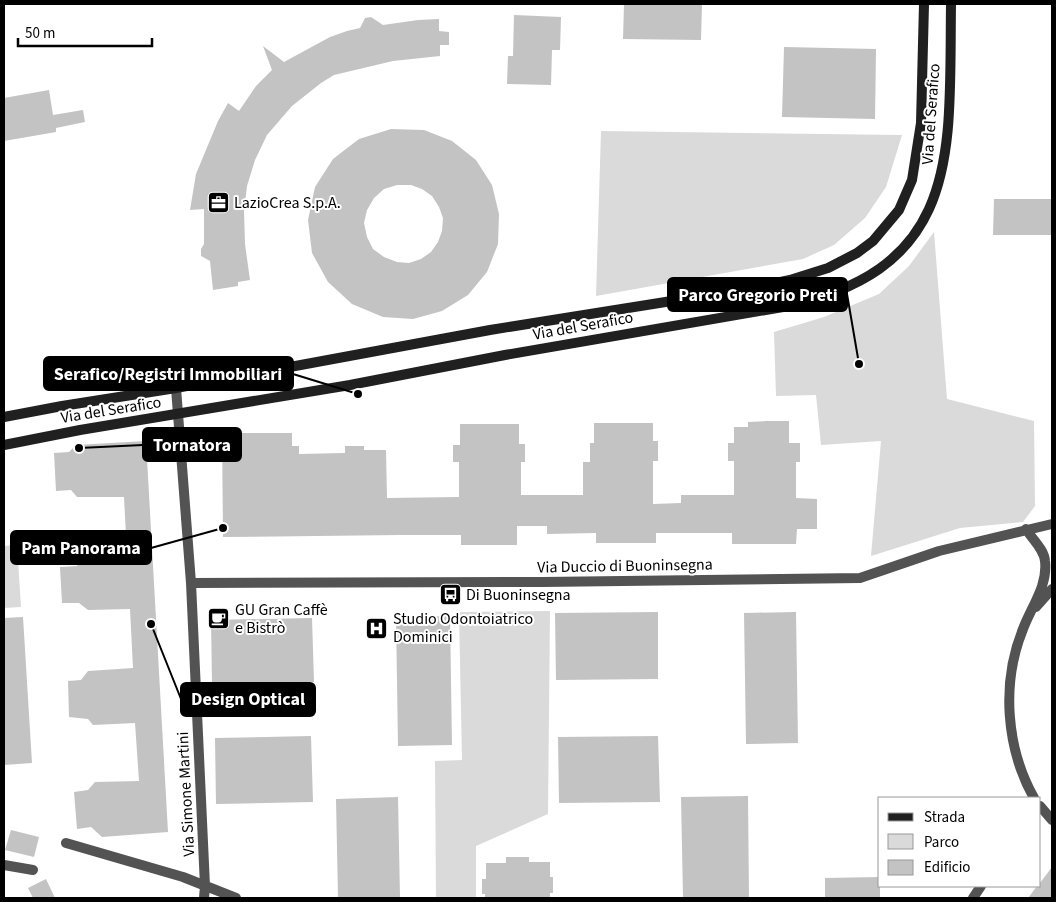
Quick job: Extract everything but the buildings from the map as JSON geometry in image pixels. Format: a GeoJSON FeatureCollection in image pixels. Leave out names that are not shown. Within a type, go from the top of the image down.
{"type":"FeatureCollection","features":[{"type":"Feature","properties":{"kind":"street","name":"Via del Serafico"},"geometry":{"type":"LineString","coordinates":[[4,417],[176,388],[490,330],[747,289],[809,275],[843,262],[869,245],[886,228],[903,204],[912,180],[922,123],[924,4]]}},
{"type":"Feature","properties":{"kind":"street","name":"Via del Serafico"},"geometry":{"type":"LineString","coordinates":[[4,445],[80,430],[350,385],[505,355],[783,307],[820,298],[858,282],[887,264],[909,242],[922,224],[937,190],[942,174],[948,137],[951,4]]}},
{"type":"Feature","properties":{"kind":"street","name":"Via Simone Martini"},"geometry":{"type":"LineString","coordinates":[[176,388],[191,583],[204,898]]}},
{"type":"Feature","properties":{"kind":"street","name":"Via Duccio di Buoninsegna"},"geometry":{"type":"LineString","coordinates":[[191,583],[542,582],[860,578],[939,551],[1052,524]]}},
{"type":"Feature","properties":{"kind":"street"},"geometry":{"type":"LineString","coordinates":[[1026,529],[1044,554],[1045,563],[1042,588],[1023,628],[1014,660],[1010,707],[1013,744],[1018,765],[1033,797]]}},
{"type":"Feature","properties":{"kind":"street"},"geometry":{"type":"LineString","coordinates":[[1030,613],[1052,589]]}},
{"type":"Feature","properties":{"kind":"street"},"geometry":{"type":"LineString","coordinates":[[1041,807],[1052,820]]}},
{"type":"Feature","properties":{"kind":"street"},"geometry":{"type":"LineString","coordinates":[[66,844],[183,877],[236,898]]}},
{"type":"Feature","properties":{"kind":"street"},"geometry":{"type":"LineString","coordinates":[[4,865],[32,870]]}},
{"type":"Feature","properties":{"kind":"street"},"geometry":{"type":"LineString","coordinates":[[973,898],[980,887]]}},
{"type":"Feature","properties":{"kind":"green space"},"geometry":{"type":"Polygon","coordinates":[[[601,131],[902,135],[886,187],[865,218],[834,245],[803,259],[596,296],[601,131]]]}},
{"type":"Feature","properties":{"kind":"green space"},"geometry":{"type":"Polygon","coordinates":[[[934,232],[947,399],[1034,421],[1035,506],[1023,522],[960,528],[871,556],[881,441],[821,445],[816,395],[776,396],[774,332],[824,317],[879,294],[909,266],[934,232]]]}},
{"type":"Feature","properties":{"kind":"green space"},"geometry":{"type":"Polygon","coordinates":[[[17,545],[21,607],[4,608],[4,546],[17,545]]]}},
{"type":"Feature","properties":{"kind":"green space"},"geometry":{"type":"Polygon","coordinates":[[[550,611],[548,814],[476,846],[476,898],[436,898],[435,761],[462,760],[459,612],[550,611]]]}},
{"type":"Feature","properties":{"kind":"place","name":"LazioCrea S.p.A."},"geometry":{"type":"Point","coordinates":[218,203]}},
{"type":"Feature","properties":{"kind":"place","name":"Parco Gregorio Preti"},"geometry":{"type":"Point","coordinates":[859,364]}},
{"type":"Feature","properties":{"kind":"place","name":"Serafico/Registri Immobiliari"},"geometry":{"type":"Point","coordinates":[358,394]}},
{"type":"Feature","properties":{"kind":"place","name":"Tornatora"},"geometry":{"type":"Point","coordinates":[79,448]}},
{"type":"Feature","properties":{"kind":"place","name":"Pam Panorama"},"geometry":{"type":"Point","coordinates":[223,528]}},
{"type":"Feature","properties":{"kind":"place","name":"Di Buoninsegna"},"geometry":{"type":"Point","coordinates":[450,595]}},
{"type":"Feature","properties":{"kind":"place","name":"GU Gran Caffè e Bistrò"},"geometry":{"type":"Point","coordinates":[219,619]}},
{"type":"Feature","properties":{"kind":"place","name":"Design Optical"},"geometry":{"type":"Point","coordinates":[151,624]}},
{"type":"Feature","properties":{"kind":"place","name":"Studio Odontoiatrico Dominici"},"geometry":{"type":"Point","coordinates":[377,628]}}]}
